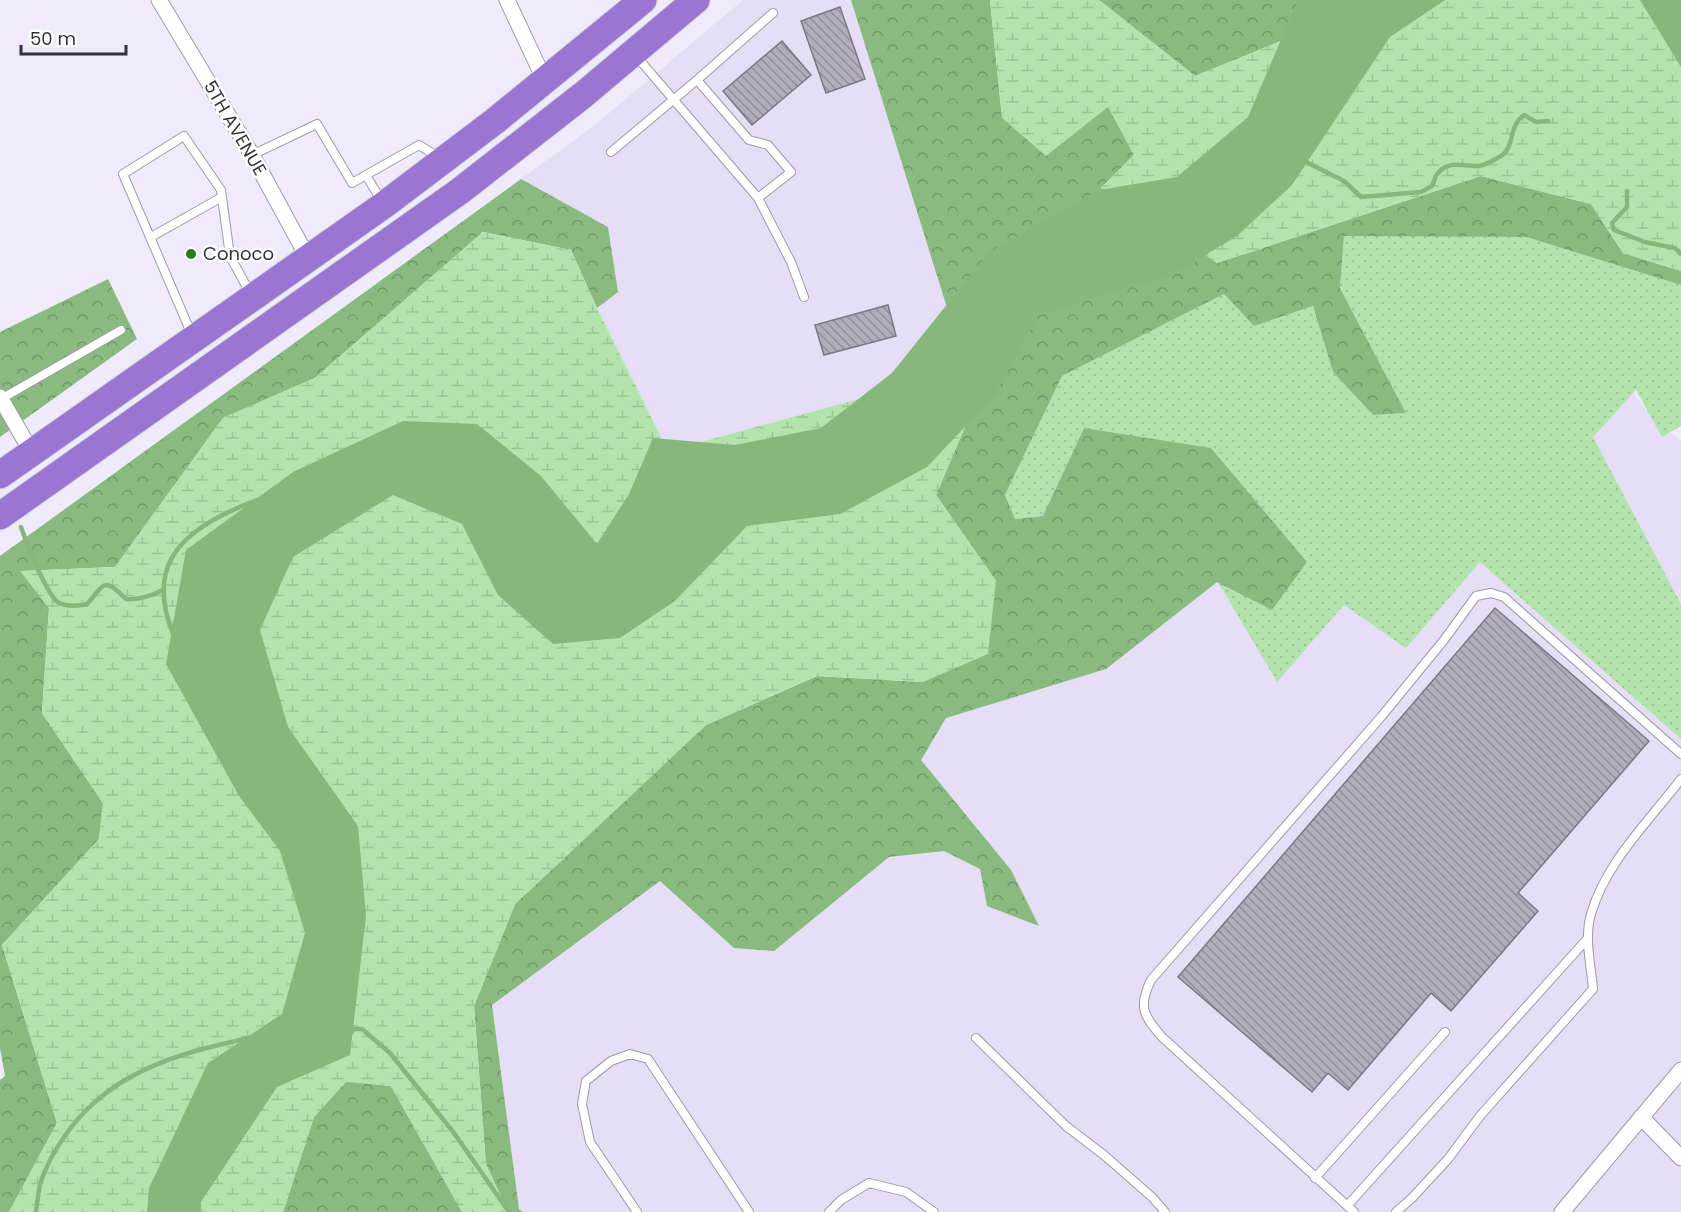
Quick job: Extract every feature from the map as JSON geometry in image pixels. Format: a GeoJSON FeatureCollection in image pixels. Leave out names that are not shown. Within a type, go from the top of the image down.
{"type":"FeatureCollection","features":[{"type":"Feature","properties":{"kind":"highway"},"geometry":{"type":"LineString","coordinates":[[0,475],[444,161],[642,0]]}},
{"type":"Feature","properties":{"kind":"highway"},"geometry":{"type":"LineString","coordinates":[[0,516],[451,197],[634,53],[696,0]]}},
{"type":"Feature","properties":{"kind":"street","name":"5TH AVENUE"},"geometry":{"type":"LineString","coordinates":[[159,0],[252,155],[308,258]]}},
{"type":"Feature","properties":{"kind":"street"},"geometry":{"type":"LineString","coordinates":[[507,0],[545,81]]}},
{"type":"Feature","properties":{"kind":"street"},"geometry":{"type":"LineString","coordinates":[[1,398],[32,453]]}},
{"type":"Feature","properties":{"kind":"street"},"geometry":{"type":"LineString","coordinates":[[1562,1212],[1681,1070]]}},
{"type":"Feature","properties":{"kind":"street"},"geometry":{"type":"LineString","coordinates":[[1641,1117],[1681,1158]]}},
{"type":"Feature","properties":{"kind":"lane"},"geometry":{"type":"LineString","coordinates":[[611,152],[773,14]]}},
{"type":"Feature","properties":{"kind":"lane"},"geometry":{"type":"LineString","coordinates":[[634,53],[759,198],[791,262],[804,297]]}},
{"type":"Feature","properties":{"kind":"lane"},"geometry":{"type":"LineString","coordinates":[[697,80],[749,140],[768,145],[791,172],[759,198]]}},
{"type":"Feature","properties":{"kind":"lane"},"geometry":{"type":"LineString","coordinates":[[252,155],[317,124],[352,183],[419,145],[444,161]]}},
{"type":"Feature","properties":{"kind":"lane"},"geometry":{"type":"LineString","coordinates":[[194,338],[123,174],[184,136],[221,190],[230,256],[252,297]]}},
{"type":"Feature","properties":{"kind":"lane"},"geometry":{"type":"LineString","coordinates":[[366,175],[384,205]]}},
{"type":"Feature","properties":{"kind":"lane"},"geometry":{"type":"LineString","coordinates":[[151,237],[222,197]]}},
{"type":"Feature","properties":{"kind":"lane"},"geometry":{"type":"LineString","coordinates":[[1,398],[121,330]]}},
{"type":"Feature","properties":{"kind":"lane"},"geometry":{"type":"LineString","coordinates":[[1354,1212],[1162,1037],[1149,1022],[1143,1010],[1144,995],[1151,980],[1381,717],[1444,640],[1476,596],[1491,593],[1504,597],[1681,754]]}},
{"type":"Feature","properties":{"kind":"lane"},"geometry":{"type":"LineString","coordinates":[[1396,1212],[1448,1159],[1480,1116],[1593,988],[1588,938],[1591,915],[1605,882],[1620,856],[1681,779]]}},
{"type":"Feature","properties":{"kind":"lane"},"geometry":{"type":"LineString","coordinates":[[1347,1206],[1588,938]]}},
{"type":"Feature","properties":{"kind":"lane"},"geometry":{"type":"LineString","coordinates":[[1315,1178],[1445,1032]]}},
{"type":"Feature","properties":{"kind":"lane"},"geometry":{"type":"LineString","coordinates":[[976,1038],[1066,1126],[1154,1198],[1165,1212]]}},
{"type":"Feature","properties":{"kind":"lane"},"geometry":{"type":"LineString","coordinates":[[637,1212],[590,1142],[582,1104],[585,1081],[611,1060],[630,1054],[648,1059],[749,1212]]}},
{"type":"Feature","properties":{"kind":"lane"},"geometry":{"type":"LineString","coordinates":[[829,1212],[842,1200],[869,1184],[906,1192],[934,1212]]}},
{"type":"Feature","properties":{"kind":"shaded area"},"geometry":{"type":"Polygon","coordinates":[[[743,0],[851,0],[948,311],[921,362],[865,397],[668,451],[597,308],[618,292],[608,227],[521,179],[596,124],[743,0]]]}},
{"type":"Feature","properties":{"kind":"shaded area"},"geometry":{"type":"Polygon","coordinates":[[[1298,0],[1445,0],[1390,37],[1292,185],[1237,236],[1169,277],[1103,294],[1038,316],[995,395],[927,467],[840,514],[747,526],[675,601],[620,638],[553,644],[498,595],[462,524],[393,495],[293,557],[260,630],[288,727],[358,826],[366,916],[350,1055],[277,1087],[201,1202],[201,1212],[147,1212],[149,1188],[208,1063],[282,1014],[305,933],[280,851],[239,796],[166,664],[186,550],[293,472],[403,421],[477,424],[541,476],[597,544],[629,494],[653,438],[735,445],[821,428],[892,373],[989,252],[1099,190],[1177,177],[1248,117],[1298,0]]]}},
{"type":"Feature","properties":{"kind":"shaded area"},"geometry":{"type":"Polygon","coordinates":[[[1640,0],[1681,0],[1681,67],[1640,0]]]}},
{"type":"Feature","properties":{"kind":"shaded area"},"geometry":{"type":"Polygon","coordinates":[[[1573,315],[1647,411],[1681,441],[1681,1212],[375,1212],[498,1051],[492,1005],[598,926],[690,812],[1573,315]]]}},
{"type":"Feature","properties":{"kind":"green space"},"geometry":{"type":"Polygon","coordinates":[[[851,0],[990,0],[1002,118],[1108,106],[1134,155],[1101,188],[1137,207],[1217,263],[1481,176],[1591,204],[1623,253],[1681,271],[1681,285],[1526,237],[1344,236],[1340,288],[1406,413],[1373,415],[1333,372],[1313,306],[1254,326],[1224,294],[1062,376],[1005,495],[1015,519],[1043,516],[1084,428],[1211,448],[1307,562],[1272,610],[1217,582],[1106,669],[946,718],[921,760],[1011,870],[1039,926],[987,906],[980,869],[944,851],[889,857],[774,951],[734,948],[660,881],[492,1005],[519,1209],[523,1212],[508,1212],[486,1164],[474,1006],[515,904],[706,725],[817,676],[923,682],[996,581],[936,495],[965,427],[948,311],[851,0]]]}},
{"type":"Feature","properties":{"kind":"green space"},"geometry":{"type":"Polygon","coordinates":[[[990,0],[1099,0],[1195,76],[1296,35],[1360,0],[1681,0],[1681,271],[1623,253],[1591,204],[1481,176],[1217,263],[1137,207],[1130,207],[1101,188],[1134,155],[1108,107],[1046,156],[1002,118],[990,0]]]}},
{"type":"Feature","properties":{"kind":"green space"},"geometry":{"type":"Polygon","coordinates":[[[1099,0],[1360,0],[1296,35],[1195,76],[1099,0]]]}},
{"type":"Feature","properties":{"kind":"green space"},"geometry":{"type":"Polygon","coordinates":[[[521,179],[608,227],[618,292],[597,308],[571,250],[483,232],[315,378],[223,418],[115,567],[21,571],[49,608],[42,713],[103,803],[99,839],[2,945],[57,1123],[9,1212],[0,1212],[0,1080],[5,1076],[0,1048],[0,556],[521,179]]]}},
{"type":"Feature","properties":{"kind":"green space"},"geometry":{"type":"Polygon","coordinates":[[[483,232],[571,250],[668,451],[866,397],[921,362],[948,311],[965,427],[936,495],[996,581],[988,654],[923,682],[816,676],[706,725],[515,904],[474,1006],[486,1164],[508,1212],[462,1212],[391,1086],[346,1082],[314,1117],[283,1212],[9,1212],[57,1123],[2,945],[99,839],[103,803],[42,713],[49,608],[20,571],[115,567],[223,418],[315,378],[483,232]]]}},
{"type":"Feature","properties":{"kind":"green space"},"geometry":{"type":"Polygon","coordinates":[[[1344,235],[1526,237],[1681,285],[1681,426],[1662,437],[1636,390],[1593,437],[1681,604],[1681,739],[1480,562],[1406,648],[1344,605],[1277,682],[1218,582],[1084,428],[1043,516],[1015,519],[1005,495],[1062,376],[1224,294],[1254,326],[1313,306],[1333,372],[1373,415],[1406,413],[1340,288],[1344,235]]]}},
{"type":"Feature","properties":{"kind":"green space"},"geometry":{"type":"Polygon","coordinates":[[[108,279],[137,339],[0,437],[0,332],[108,279]]]}},
{"type":"Feature","properties":{"kind":"green space"},"geometry":{"type":"Polygon","coordinates":[[[346,1081],[391,1086],[462,1212],[283,1212],[314,1117],[346,1081]]]}},
{"type":"Feature","properties":{"kind":"building"},"geometry":{"type":"Polygon","coordinates":[[[840,7],[865,79],[826,93],[801,21],[840,7]]]}},
{"type":"Feature","properties":{"kind":"building"},"geometry":{"type":"Polygon","coordinates":[[[782,41],[811,75],[752,125],[723,91],[782,41]]]}},
{"type":"Feature","properties":{"kind":"building"},"geometry":{"type":"Polygon","coordinates":[[[888,305],[896,336],[824,355],[815,325],[888,305]]]}},
{"type":"Feature","properties":{"kind":"building"},"geometry":{"type":"Polygon","coordinates":[[[1495,608],[1649,741],[1518,893],[1538,911],[1451,1011],[1431,993],[1348,1090],[1328,1073],[1312,1092],[1178,977],[1495,608]]]}},
{"type":"Feature","properties":{"kind":"waterway"},"geometry":{"type":"LineString","coordinates":[[1304,161],[1344,181],[1361,197],[1421,192],[1432,186],[1437,174],[1448,166],[1479,166],[1501,156],[1508,147],[1516,125],[1524,115],[1536,122],[1548,121]]}},
{"type":"Feature","properties":{"kind":"waterway"},"geometry":{"type":"LineString","coordinates":[[1627,191],[1627,207],[1612,223],[1614,230],[1645,242],[1675,248],[1681,254]]}},
{"type":"Feature","properties":{"kind":"waterway"},"geometry":{"type":"LineString","coordinates":[[174,636],[165,609],[164,585],[168,565],[178,548],[193,533],[212,521],[257,500]]}},
{"type":"Feature","properties":{"kind":"waterway"},"geometry":{"type":"LineString","coordinates":[[21,527],[43,580],[59,603],[73,606],[87,604],[105,585],[113,587],[126,599],[145,597],[163,590]]}},
{"type":"Feature","properties":{"kind":"waterway"},"geometry":{"type":"LineString","coordinates":[[350,1034],[354,1029],[362,1029],[390,1053],[454,1133],[509,1212]]}},
{"type":"Feature","properties":{"kind":"waterway"},"geometry":{"type":"LineString","coordinates":[[36,1212],[40,1185],[52,1156],[80,1117],[99,1098],[144,1070],[195,1051],[249,1038]]}},
{"type":"Feature","properties":{"kind":"place","name":"Conoco"},"geometry":{"type":"Point","coordinates":[191,254]}}]}
